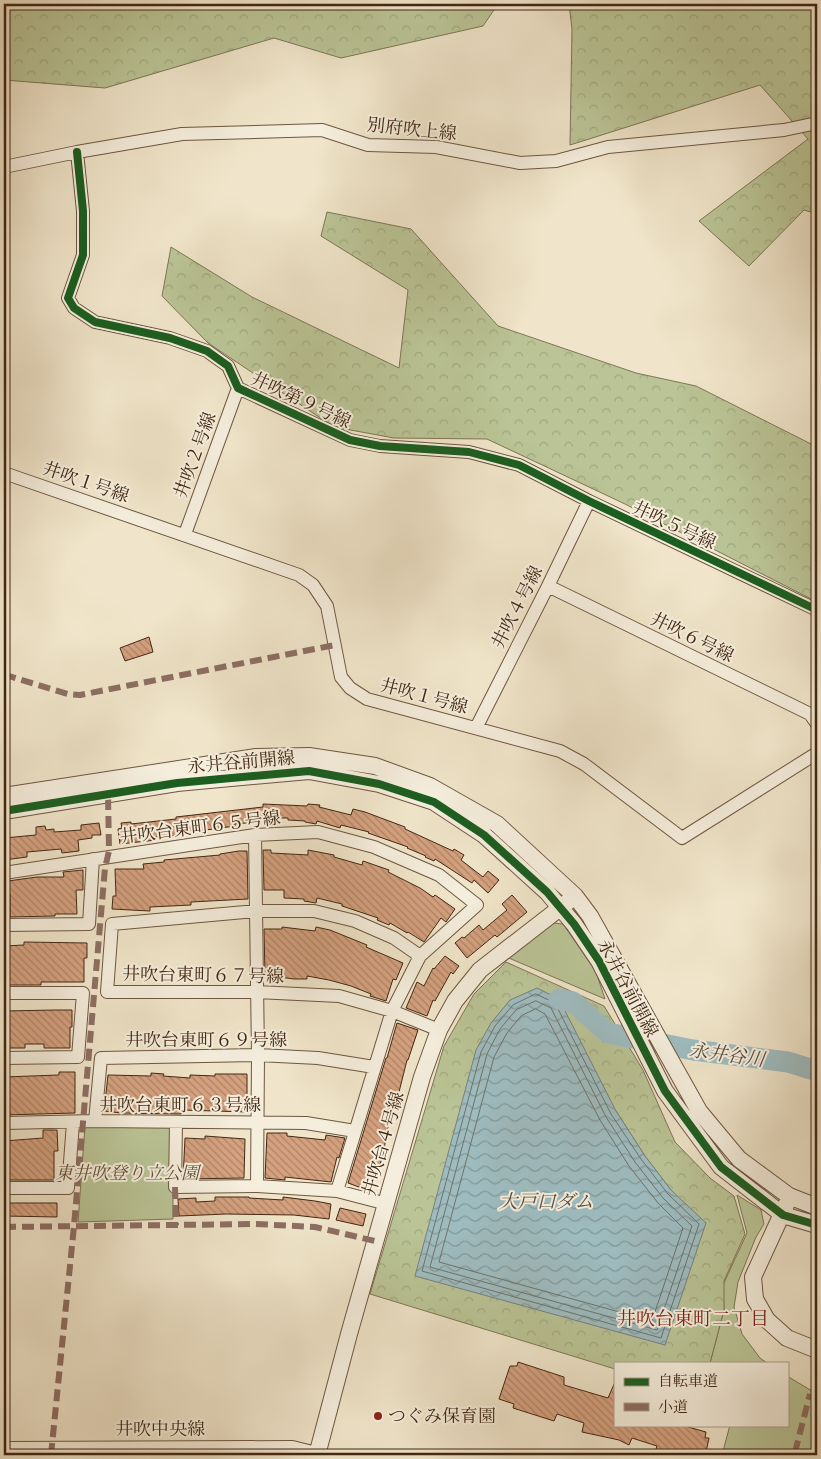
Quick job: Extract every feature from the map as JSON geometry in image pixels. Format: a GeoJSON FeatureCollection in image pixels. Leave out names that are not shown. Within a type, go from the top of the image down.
{"type":"FeatureCollection","features":[{"type":"Feature","properties":{"kind":"street","name":"別府吹上線"},"geometry":{"type":"LineString","coordinates":[[4,167],[182,134],[322,130],[368,145],[436,147],[520,163],[556,161],[608,147],[784,130],[817,123]]}},
{"type":"Feature","properties":{"kind":"street","name":"井吹第９号線"},"geometry":{"type":"LineString","coordinates":[[77,152],[83,211],[82,255],[68,298],[74,308],[95,322],[170,338],[207,351],[228,366],[238,388],[350,440],[380,446],[469,452],[519,465]]}},
{"type":"Feature","properties":{"kind":"street","name":"井吹２号線"},"geometry":{"type":"LineString","coordinates":[[185,534],[238,388]]}},
{"type":"Feature","properties":{"kind":"street","name":"井吹５号線"},"geometry":{"type":"LineString","coordinates":[[519,465],[589,501],[817,610]]}},
{"type":"Feature","properties":{"kind":"street","name":"井吹１号線"},"geometry":{"type":"LineString","coordinates":[[4,473],[299,575],[313,585],[326,606],[341,677],[350,688],[367,699],[560,751],[584,764],[682,838],[817,753]]}},
{"type":"Feature","properties":{"kind":"street","name":"井吹４号線"},"geometry":{"type":"LineString","coordinates":[[476,728],[589,501]]}},
{"type":"Feature","properties":{"kind":"street","name":"井吹６号線"},"geometry":{"type":"LineString","coordinates":[[548,586],[810,714],[817,724]]}},
{"type":"Feature","properties":{"kind":"street","name":"永井谷前開線"},"geometry":{"type":"LineString","coordinates":[[4,796],[256,757],[309,756],[375,766],[430,786],[497,824],[575,896],[590,916],[699,1111],[739,1159],[789,1196],[817,1207]]}},
{"type":"Feature","properties":{"kind":"street","name":"永井谷前開線"},"geometry":{"type":"LineString","coordinates":[[4,811],[177,783],[309,771],[379,784],[434,802],[484,835],[547,892],[574,924],[600,961],[665,1091],[721,1167],[783,1215],[817,1225]]}},
{"type":"Feature","properties":{"kind":"street","name":"井吹台東町６５号線"},"geometry":{"type":"LineString","coordinates":[[4,873],[255,835],[318,832],[374,847],[439,875],[477,905],[420,956],[392,1011],[337,1191]]}},
{"type":"Feature","properties":{"kind":"street"},"geometry":{"type":"LineString","coordinates":[[255,835],[258,1055],[257,1186]]}},
{"type":"Feature","properties":{"kind":"street"},"geometry":{"type":"LineString","coordinates":[[4,925],[89,924],[93,859]]}},
{"type":"Feature","properties":{"kind":"street","name":"井吹台４号線"},"geometry":{"type":"LineString","coordinates":[[317,1455],[349,1334],[422,1077],[439,1030],[455,1001],[480,970],[575,896]]}},
{"type":"Feature","properties":{"kind":"street","name":"井吹台東町６７号線"},"geometry":{"type":"LineString","coordinates":[[420,956],[394,938],[355,921],[314,911],[257,911],[112,924],[107,992],[257,992],[338,996],[392,1011],[439,1030]]}},
{"type":"Feature","properties":{"kind":"street"},"geometry":{"type":"LineString","coordinates":[[4,993],[83,994],[78,1057],[4,1058]]}},
{"type":"Feature","properties":{"kind":"street","name":"井吹台東町６９号線"},"geometry":{"type":"LineString","coordinates":[[95,1122],[101,1058],[258,1055],[318,1058],[374,1066]]}},
{"type":"Feature","properties":{"kind":"street","name":"井吹台東町６３号線"},"geometry":{"type":"LineString","coordinates":[[4,1123],[306,1123],[355,1131]]}},
{"type":"Feature","properties":{"kind":"street"},"geometry":{"type":"LineString","coordinates":[[4,1188],[68,1188],[73,1123]]}},
{"type":"Feature","properties":{"kind":"street"},"geometry":{"type":"LineString","coordinates":[[176,1123],[176,1187],[257,1186],[337,1191],[386,1204]]}},
{"type":"Feature","properties":{"kind":"street"},"geometry":{"type":"LineString","coordinates":[[789,1196],[783,1215],[773,1232],[754,1277],[755,1299],[767,1320],[787,1338],[817,1350]]}},
{"type":"Feature","properties":{"kind":"street","name":"井吹中央線"},"geometry":{"type":"LineString","coordinates":[[4,1450],[292,1449],[317,1455]]}},
{"type":"Feature","properties":{"kind":"green space"},"geometry":{"type":"Polygon","coordinates":[[[4,4],[498,4],[483,26],[341,58],[274,38],[105,88],[4,80],[4,4]]]}},
{"type":"Feature","properties":{"kind":"green space"},"geometry":{"type":"Polygon","coordinates":[[[569,4],[817,4],[817,214],[804,210],[749,266],[699,221],[808,139],[760,85],[570,145],[572,29],[569,4]]]}},
{"type":"Feature","properties":{"kind":"green space"},"geometry":{"type":"Polygon","coordinates":[[[327,212],[411,229],[498,326],[636,373],[696,386],[817,447],[817,602],[625,504],[487,439],[394,438],[334,427],[208,343],[162,296],[171,247],[252,297],[399,368],[408,290],[321,236],[327,212]]]}},
{"type":"Feature","properties":{"kind":"green space"},"geometry":{"type":"Polygon","coordinates":[[[554,923],[563,924],[596,972],[605,999],[504,956],[554,923]]]}},
{"type":"Feature","properties":{"kind":"green space","name":"大戸口ダム"},"geometry":{"type":"Polygon","coordinates":[[[506,962],[604,1006],[643,1070],[675,1142],[710,1178],[734,1196],[745,1234],[724,1281],[724,1310],[710,1362],[614,1362],[614,1369],[370,1294],[444,1046],[474,994],[506,962]],[[491,1023],[671,1190],[645,1156],[616,1111],[491,1023]]]}},
{"type":"Feature","properties":{"kind":"green space","name":"東井吹登り立公園"},"geometry":{"type":"Polygon","coordinates":[[[85,1126],[173,1127],[173,1219],[78,1222],[85,1126]]]}},
{"type":"Feature","properties":{"kind":"green space"},"geometry":{"type":"Polygon","coordinates":[[[737,1195],[761,1210],[764,1224],[756,1237],[738,1282],[734,1307],[742,1334],[760,1358],[766,1362],[710,1362],[724,1310],[723,1285],[747,1233],[737,1195]]]}},
{"type":"Feature","properties":{"kind":"green space"},"geometry":{"type":"Polygon","coordinates":[[[788,1377],[817,1394],[817,1455],[722,1455],[730,1426],[788,1426],[788,1377]]]}},
{"type":"Feature","properties":{"kind":"water","name":"大戸口ダム"},"geometry":{"type":"Polygon","coordinates":[[[537,988],[559,999],[616,1111],[645,1156],[671,1190],[706,1223],[665,1345],[415,1276],[476,1050],[491,1023],[510,1000],[537,988]]]}},
{"type":"Feature","properties":{"kind":"building"},"geometry":{"type":"Polygon","coordinates":[[[149,637],[153,652],[125,661],[120,648],[149,637]]]}},
{"type":"Feature","properties":{"kind":"building"},"geometry":{"type":"Polygon","coordinates":[[[263,804],[320,805],[319,807],[351,815],[353,809],[365,812],[405,827],[405,829],[453,851],[454,849],[464,855],[461,860],[483,877],[488,871],[499,880],[488,893],[474,880],[472,883],[435,859],[434,861],[408,847],[369,832],[341,825],[340,828],[317,821],[316,824],[288,820],[288,818],[255,818],[256,822],[191,832],[191,834],[156,837],[156,840],[120,844],[118,829],[122,828],[121,823],[131,822],[131,824],[176,819],[176,817],[263,807],[263,804]]]}},
{"type":"Feature","properties":{"kind":"building"},"geometry":{"type":"Polygon","coordinates":[[[99,823],[101,835],[92,835],[92,838],[78,840],[79,851],[62,853],[61,849],[27,852],[27,857],[4,860],[4,838],[36,835],[36,827],[45,826],[46,830],[54,829],[54,832],[81,830],[81,825],[99,823]]]}},
{"type":"Feature","properties":{"kind":"building"},"geometry":{"type":"Polygon","coordinates":[[[263,850],[271,850],[271,853],[308,855],[308,850],[334,855],[334,857],[362,865],[363,861],[389,870],[388,872],[420,888],[433,897],[435,895],[455,909],[446,922],[441,918],[424,942],[390,923],[389,925],[377,920],[378,918],[342,906],[342,904],[317,898],[316,903],[304,901],[304,899],[284,898],[284,890],[264,890],[263,850]]]}},
{"type":"Feature","properties":{"kind":"building"},"geometry":{"type":"Polygon","coordinates":[[[247,851],[248,899],[191,902],[191,905],[150,907],[150,911],[112,909],[113,896],[116,896],[115,869],[144,869],[143,864],[164,862],[164,860],[220,855],[247,851]]]}},
{"type":"Feature","properties":{"kind":"building"},"geometry":{"type":"Polygon","coordinates":[[[83,870],[83,890],[76,890],[77,914],[10,917],[8,881],[37,877],[64,877],[63,872],[83,870]]]}},
{"type":"Feature","properties":{"kind":"building"},"geometry":{"type":"Polygon","coordinates":[[[512,895],[527,912],[497,937],[495,935],[467,958],[455,943],[479,925],[483,930],[507,910],[502,904],[512,895]]]}},
{"type":"Feature","properties":{"kind":"building"},"geometry":{"type":"Polygon","coordinates":[[[282,927],[315,931],[316,927],[330,930],[367,945],[366,947],[403,963],[396,980],[393,979],[386,1001],[370,996],[371,994],[351,986],[329,980],[307,976],[307,979],[294,979],[265,975],[264,929],[282,929],[282,927]]]}},
{"type":"Feature","properties":{"kind":"building"},"geometry":{"type":"Polygon","coordinates":[[[24,942],[87,943],[87,958],[84,958],[84,982],[41,982],[41,985],[4,985],[4,946],[24,945],[24,942]]]}},
{"type":"Feature","properties":{"kind":"building"},"geometry":{"type":"Polygon","coordinates":[[[445,956],[459,966],[453,974],[451,972],[435,1001],[433,1000],[427,1016],[406,1008],[417,982],[424,986],[433,968],[445,956]]]}},
{"type":"Feature","properties":{"kind":"building"},"geometry":{"type":"Polygon","coordinates":[[[72,1010],[70,1048],[44,1048],[44,1044],[25,1044],[25,1048],[4,1048],[4,1011],[72,1010]]]}},
{"type":"Feature","properties":{"kind":"building"},"geometry":{"type":"Polygon","coordinates":[[[397,1023],[418,1030],[407,1060],[395,1108],[393,1107],[383,1156],[370,1191],[348,1183],[397,1023]]]}},
{"type":"Feature","properties":{"kind":"building"},"geometry":{"type":"Polygon","coordinates":[[[59,1072],[75,1072],[75,1113],[4,1115],[4,1077],[59,1075],[59,1072]]]}},
{"type":"Feature","properties":{"kind":"building"},"geometry":{"type":"Polygon","coordinates":[[[151,1073],[190,1078],[190,1075],[247,1074],[247,1098],[250,1098],[249,1112],[181,1110],[181,1114],[104,1111],[108,1075],[151,1076],[151,1073]]]}},
{"type":"Feature","properties":{"kind":"building"},"geometry":{"type":"Polygon","coordinates":[[[43,1130],[57,1130],[58,1151],[54,1151],[54,1180],[4,1180],[4,1141],[43,1138],[43,1130]]]}},
{"type":"Feature","properties":{"kind":"building"},"geometry":{"type":"Polygon","coordinates":[[[267,1133],[287,1133],[287,1136],[325,1140],[326,1135],[345,1138],[339,1158],[337,1157],[331,1182],[285,1177],[285,1180],[265,1178],[267,1133]]]}},
{"type":"Feature","properties":{"kind":"building"},"geometry":{"type":"Polygon","coordinates":[[[205,1136],[245,1139],[244,1178],[183,1179],[185,1138],[205,1139],[205,1136]]]}},
{"type":"Feature","properties":{"kind":"building"},"geometry":{"type":"Polygon","coordinates":[[[215,1197],[283,1200],[283,1197],[331,1204],[329,1219],[294,1215],[226,1214],[179,1216],[178,1199],[196,1198],[196,1202],[215,1201],[215,1197]]]}},
{"type":"Feature","properties":{"kind":"building"},"geometry":{"type":"Polygon","coordinates":[[[4,1203],[57,1203],[57,1217],[4,1216],[4,1203]]]}},
{"type":"Feature","properties":{"kind":"building"},"geometry":{"type":"Polygon","coordinates":[[[340,1208],[366,1214],[363,1226],[336,1220],[340,1208]]]}},
{"type":"Feature","properties":{"kind":"building"},"geometry":{"type":"Polygon","coordinates":[[[518,1362],[564,1377],[564,1385],[608,1398],[614,1384],[614,1426],[685,1426],[706,1432],[705,1438],[709,1438],[706,1452],[702,1452],[701,1455],[654,1455],[657,1446],[632,1438],[629,1445],[619,1440],[582,1432],[584,1423],[557,1414],[554,1421],[513,1408],[514,1404],[499,1399],[510,1366],[517,1366],[518,1362]]]}},
{"type":"Feature","properties":{"kind":"waterway","name":"永井谷川"},"geometry":{"type":"LineString","coordinates":[[559,999],[573,1002],[608,1033],[693,1050],[788,1062],[817,1071]]}},
{"type":"Feature","properties":{"kind":"marked path"},"geometry":{"type":"LineString","coordinates":[[4,677],[9,676],[68,694],[80,695],[335,645]]}},
{"type":"Feature","properties":{"kind":"marked path"},"geometry":{"type":"LineString","coordinates":[[51,1455],[74,1226],[105,868],[109,851],[108,794]]}},
{"type":"Feature","properties":{"kind":"marked path"},"geometry":{"type":"LineString","coordinates":[[175,1187],[176,1225]]}},
{"type":"Feature","properties":{"kind":"marked path"},"geometry":{"type":"LineString","coordinates":[[4,1227],[256,1224],[315,1227],[375,1241]]}},
{"type":"Feature","properties":{"kind":"marked path"},"geometry":{"type":"LineString","coordinates":[[795,1452],[810,1394]]}},
{"type":"Feature","properties":{"kind":"cycle path"},"geometry":{"type":"LineString","coordinates":[[77,152],[83,211],[83,255],[68,298],[74,308],[95,322],[170,338],[207,351],[228,366],[238,388],[350,440],[380,446],[469,452],[519,465],[589,501],[817,610]]}},
{"type":"Feature","properties":{"kind":"cycle path"},"geometry":{"type":"LineString","coordinates":[[4,811],[177,783],[309,771],[379,784],[434,802],[484,835],[547,892],[574,924],[599,961],[665,1091],[721,1167],[783,1215],[817,1225]]}},
{"type":"Feature","properties":{"kind":"place","name":"つぐみ保育園"},"geometry":{"type":"Point","coordinates":[378,1416]}},
{"type":"Feature","properties":{"kind":"district","name":"井吹台東町二丁目"},"geometry":{"type":"Point","coordinates":[693,1318]}}]}
